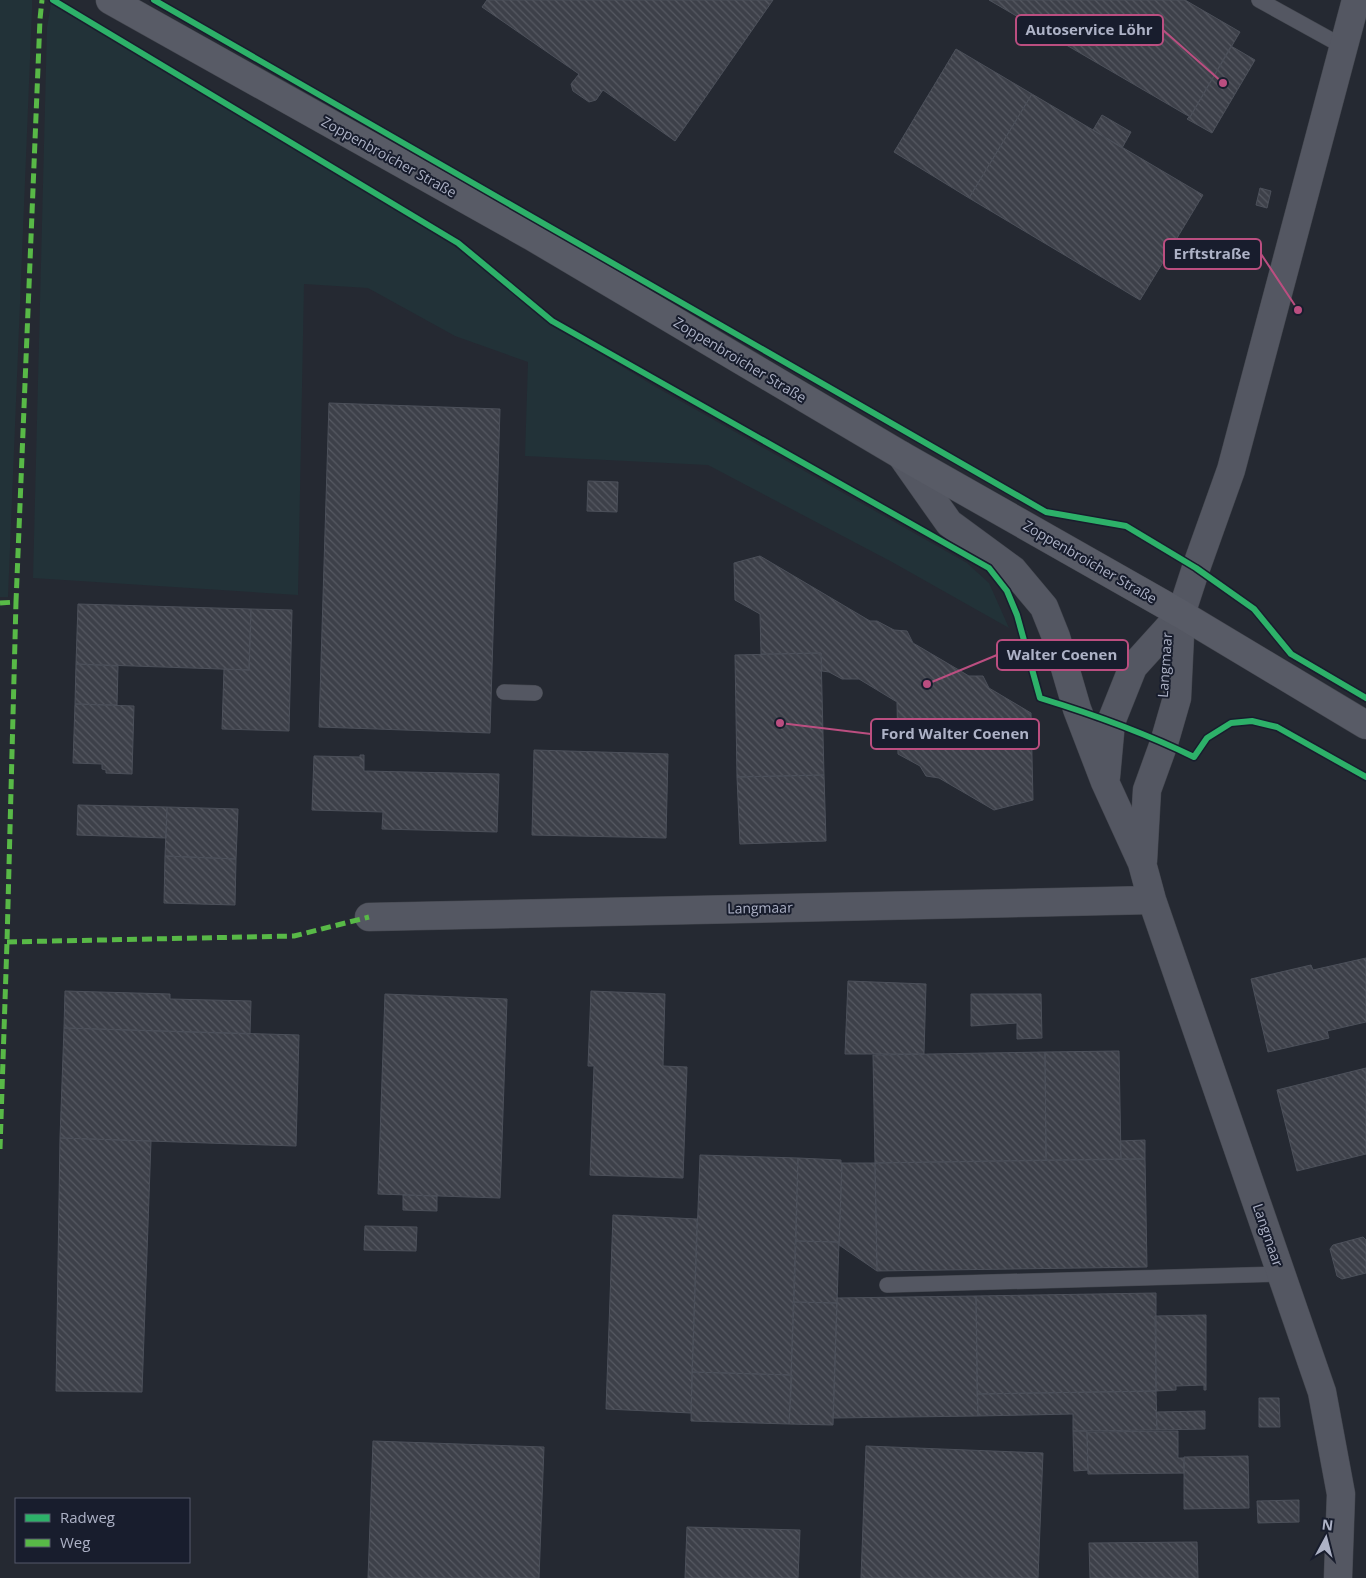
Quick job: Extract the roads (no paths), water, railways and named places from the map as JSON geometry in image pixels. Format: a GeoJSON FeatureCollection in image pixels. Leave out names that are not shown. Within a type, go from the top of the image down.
{"type":"FeatureCollection","features":[{"type":"Feature","properties":{"kind":"main road","name":"Zoppenbroicher Straße"},"geometry":{"type":"LineString","coordinates":[[110,0],[531,236],[901,454],[1181,614],[1366,725]]}},
{"type":"Feature","properties":{"kind":"street"},"geometry":{"type":"LineString","coordinates":[[1181,614],[1231,470],[1354,25]]}},
{"type":"Feature","properties":{"kind":"street","name":"Langmaar"},"geometry":{"type":"LineString","coordinates":[[901,454],[949,522],[1014,570],[1044,607],[1056,637],[1077,710],[1105,782],[1142,863],[1152,900],[1322,1392],[1341,1494],[1338,1578]]}},
{"type":"Feature","properties":{"kind":"street","name":"Langmaar"},"geometry":{"type":"LineString","coordinates":[[1105,782],[1111,722],[1133,668],[1181,614]]}},
{"type":"Feature","properties":{"kind":"street","name":"Langmaar"},"geometry":{"type":"LineString","coordinates":[[1142,863],[1147,790],[1178,698],[1181,614]]}},
{"type":"Feature","properties":{"kind":"street","name":"Langmaar"},"geometry":{"type":"LineString","coordinates":[[369,917],[1152,900]]}},
{"type":"Feature","properties":{"kind":"lane"},"geometry":{"type":"LineString","coordinates":[[1260,0],[1354,25]]}},
{"type":"Feature","properties":{"kind":"lane"},"geometry":{"type":"LineString","coordinates":[[504,692],[535,693]]}},
{"type":"Feature","properties":{"kind":"lane"},"geometry":{"type":"LineString","coordinates":[[887,1285],[1281,1274]]}},
{"type":"Feature","properties":{"kind":"place","name":"Autoservice Löhr"},"geometry":{"type":"Point","coordinates":[1223,83]}},
{"type":"Feature","properties":{"kind":"place","name":"Erftstraße"},"geometry":{"type":"Point","coordinates":[1298,310]}},
{"type":"Feature","properties":{"kind":"place","name":"Walter Coenen"},"geometry":{"type":"Point","coordinates":[927,684]}},
{"type":"Feature","properties":{"kind":"place","name":"Ford Walter Coenen"},"geometry":{"type":"Point","coordinates":[780,723]}}]}
